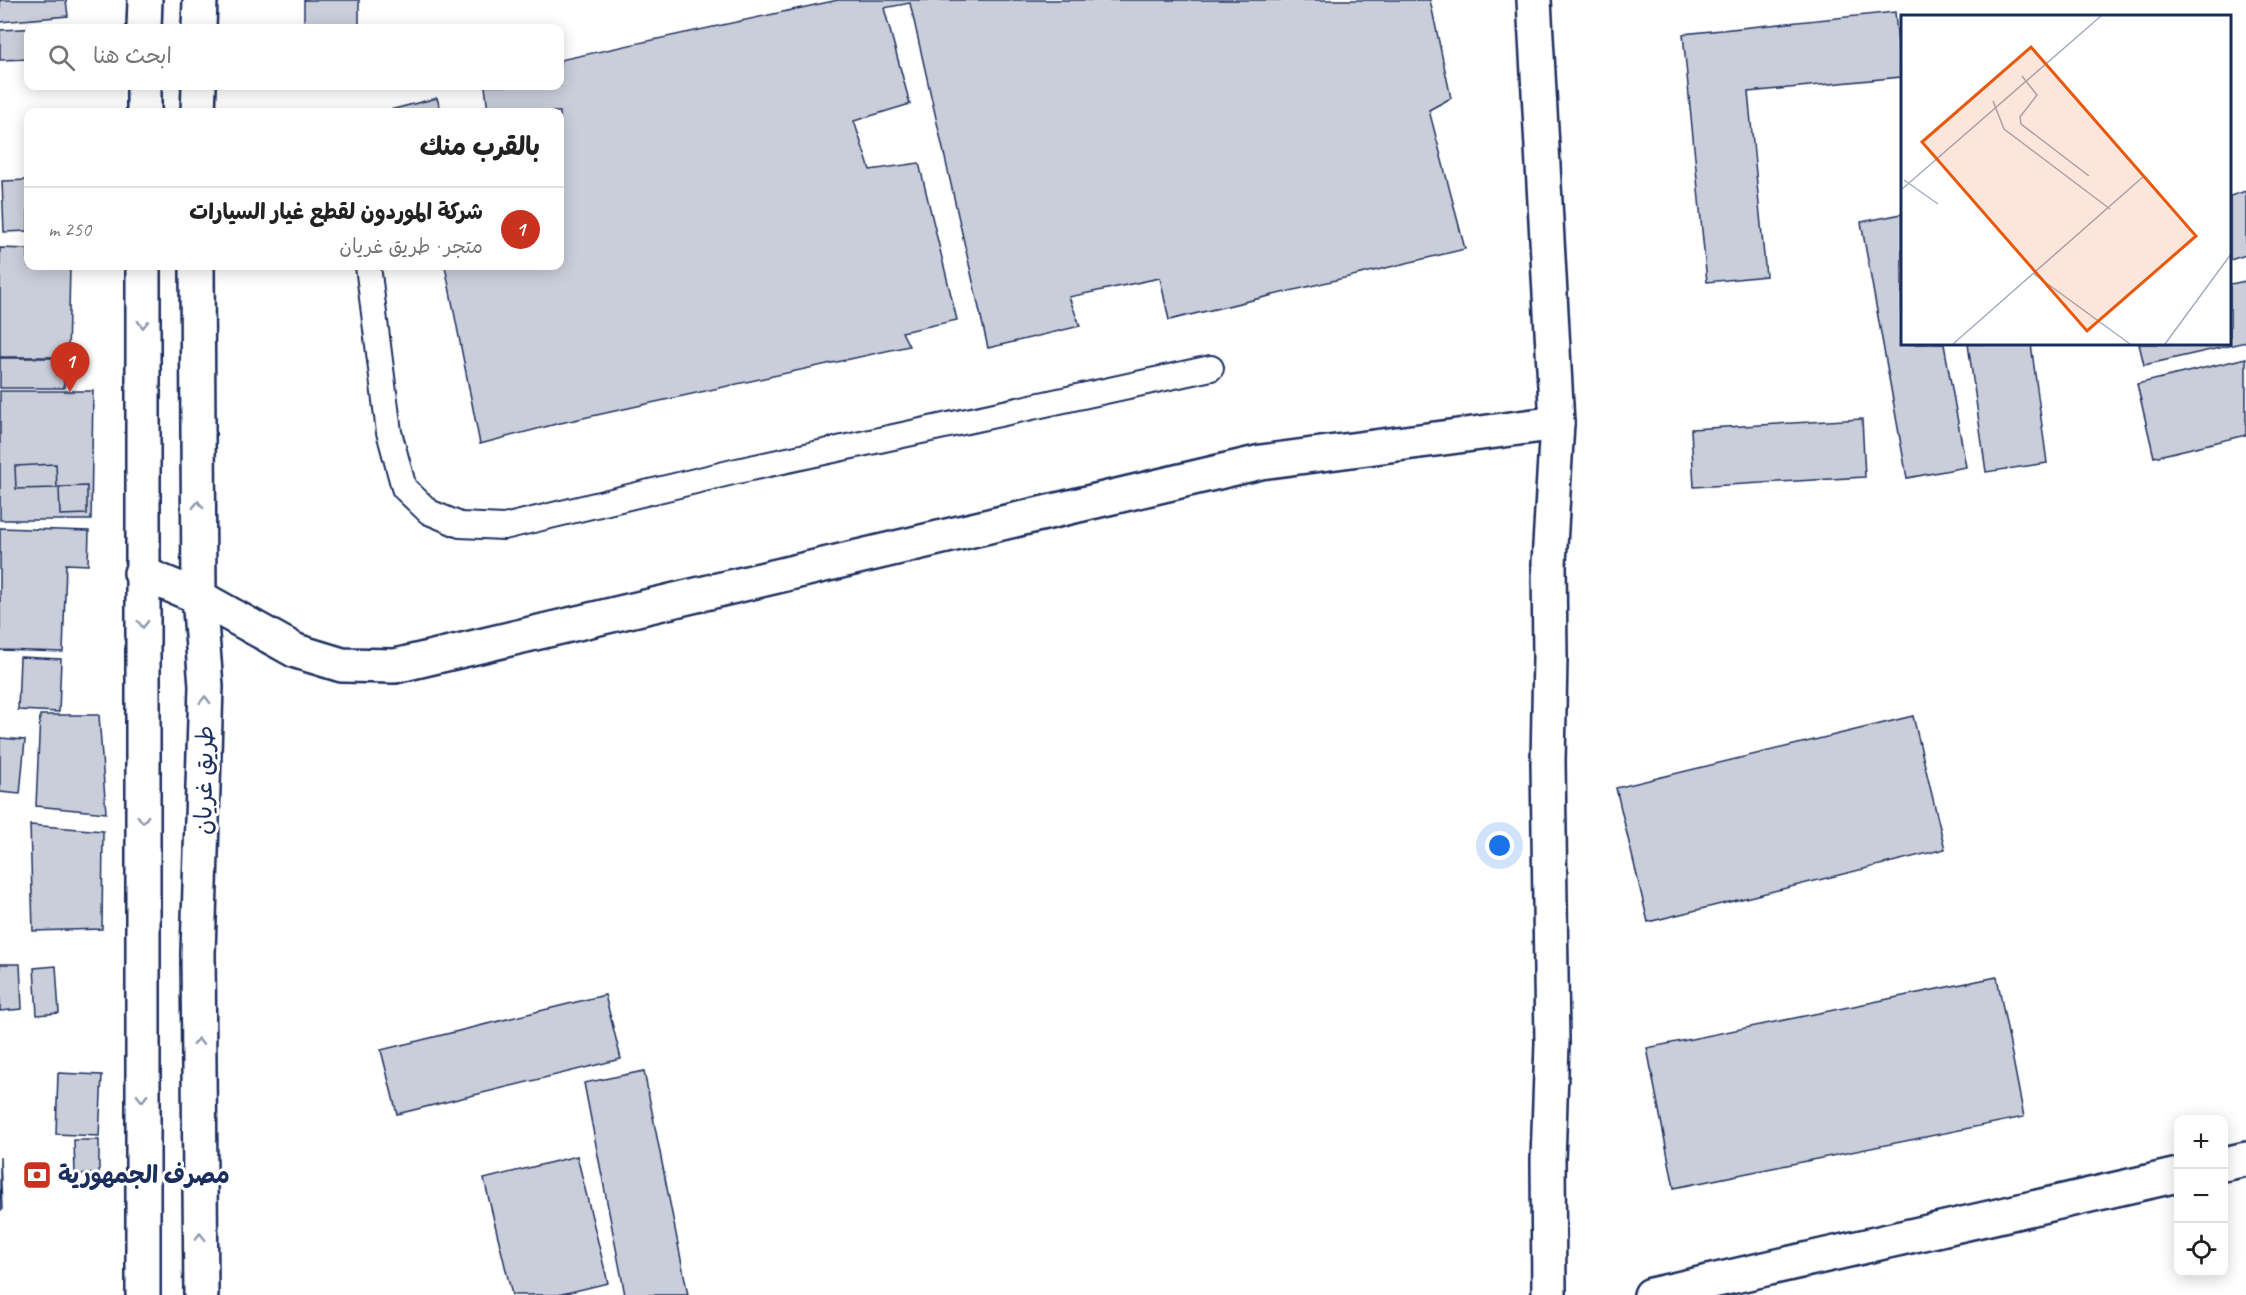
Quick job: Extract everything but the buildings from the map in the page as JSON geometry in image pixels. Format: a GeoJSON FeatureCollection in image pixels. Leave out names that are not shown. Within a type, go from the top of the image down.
{"type":"FeatureCollection","features":[{"type":"Feature","properties":{"kind":"main road"},"geometry":{"type":"LineString","coordinates":[[144,24],[145,0]]}},
{"type":"Feature","properties":{"kind":"main road"},"geometry":{"type":"LineString","coordinates":[[199,24],[200,0]]}},
{"type":"Feature","properties":{"kind":"main road"},"geometry":{"type":"LineString","coordinates":[[1534,0],[1557,423],[1549,563],[1548,762],[1552,1043],[1548,1160],[1549,1295]]}},
{"type":"Feature","properties":{"kind":"main road"},"geometry":{"type":"LineString","coordinates":[[144,90],[144,108]]}},
{"type":"Feature","properties":{"kind":"main road"},"geometry":{"type":"LineString","coordinates":[[198,108],[199,90]]}},
{"type":"Feature","properties":{"kind":"main road"},"geometry":{"type":"LineString","coordinates":[[143,270],[141,573],[144,664],[141,1035],[143,1295]]}},
{"type":"Feature","properties":{"kind":"main road","name":"طريق غريان"},"geometry":{"type":"LineString","coordinates":[[197,270],[199,597],[206,686],[198,953],[201,1295]]}},
{"type":"Feature","properties":{"kind":"main road"},"geometry":{"type":"LineString","coordinates":[[141,573],[199,597],[296,651],[342,665],[395,666],[1261,462],[1557,423]]}},
{"type":"Feature","properties":{"kind":"main road"},"geometry":{"type":"LineString","coordinates":[[2228,1163],[2246,1159]]}},
{"type":"Feature","properties":{"kind":"main road"},"geometry":{"type":"LineString","coordinates":[[1652,1295],[2174,1176]]}},
{"type":"Feature","properties":{"kind":"lane"},"geometry":{"type":"LineString","coordinates":[[369,270],[389,432],[404,488],[429,512],[460,525],[504,527],[737,471],[1211,368]]}},
{"type":"Feature","properties":{"kind":"place","name":"شركة الموردون لقطع غيار السيارات"},"geometry":{"type":"Point","coordinates":[70,392]}},
{"type":"Feature","properties":{"kind":"place","name":"مصرف الجمهورية"},"geometry":{"type":"Point","coordinates":[37,1175]}}]}
